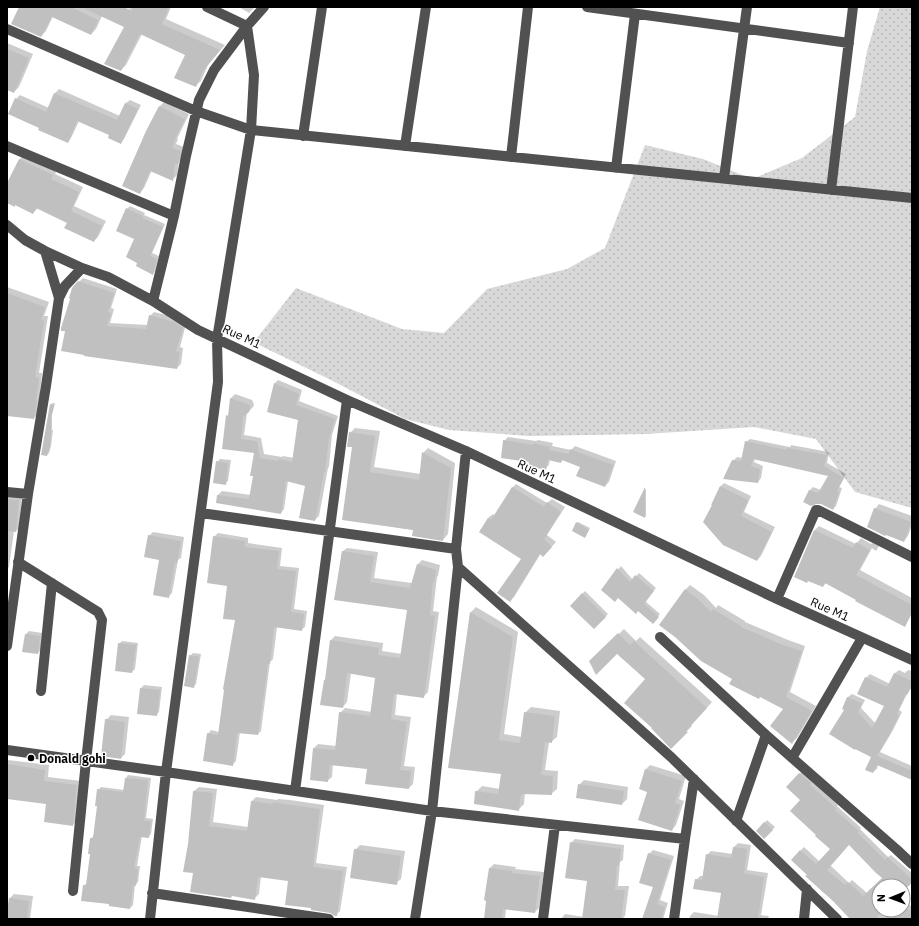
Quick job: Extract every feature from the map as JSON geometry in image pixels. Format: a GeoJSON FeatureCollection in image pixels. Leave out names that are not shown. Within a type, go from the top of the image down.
{"type":"FeatureCollection","features":[{"type":"Feature","properties":{"kind":"street"},"geometry":{"type":"LineString","coordinates":[[207,7],[247,26]]}},
{"type":"Feature","properties":{"kind":"street"},"geometry":{"type":"LineString","coordinates":[[153,301],[174,216],[199,100],[214,70],[247,26],[264,7]]}},
{"type":"Feature","properties":{"kind":"street"},"geometry":{"type":"LineString","coordinates":[[304,136],[322,7]]}},
{"type":"Feature","properties":{"kind":"street"},"geometry":{"type":"LineString","coordinates":[[405,146],[426,7]]}},
{"type":"Feature","properties":{"kind":"street"},"geometry":{"type":"LineString","coordinates":[[512,157],[528,7]]}},
{"type":"Feature","properties":{"kind":"street"},"geometry":{"type":"LineString","coordinates":[[587,7],[849,43]]}},
{"type":"Feature","properties":{"kind":"street"},"geometry":{"type":"LineString","coordinates":[[724,178],[747,7]]}},
{"type":"Feature","properties":{"kind":"street"},"geometry":{"type":"LineString","coordinates":[[831,190],[853,7]]}},
{"type":"Feature","properties":{"kind":"street"},"geometry":{"type":"LineString","coordinates":[[616,168],[635,14]]}},
{"type":"Feature","properties":{"kind":"street"},"geometry":{"type":"LineString","coordinates":[[150,919],[166,772],[218,382],[217,339],[251,130],[254,75],[247,26]]}},
{"type":"Feature","properties":{"kind":"street"},"geometry":{"type":"LineString","coordinates":[[7,29],[196,111],[251,130],[912,198]]}},
{"type":"Feature","properties":{"kind":"street"},"geometry":{"type":"LineString","coordinates":[[7,146],[174,216]]}},
{"type":"Feature","properties":{"kind":"street","name":"Rue M1"},"geometry":{"type":"LineString","coordinates":[[7,225],[25,240],[45,251],[82,268],[108,277],[153,301],[198,330],[347,400],[466,451],[777,599],[912,660]]}},
{"type":"Feature","properties":{"kind":"street"},"geometry":{"type":"LineString","coordinates":[[45,251],[59,298]]}},
{"type":"Feature","properties":{"kind":"street"},"geometry":{"type":"LineString","coordinates":[[7,646],[9,615],[59,298],[65,286],[82,268]]}},
{"type":"Feature","properties":{"kind":"street"},"geometry":{"type":"LineString","coordinates":[[295,791],[347,400]]}},
{"type":"Feature","properties":{"kind":"street"},"geometry":{"type":"LineString","coordinates":[[416,919],[432,811],[458,567],[456,549],[466,451]]}},
{"type":"Feature","properties":{"kind":"street"},"geometry":{"type":"LineString","coordinates":[[7,492],[28,494]]}},
{"type":"Feature","properties":{"kind":"street"},"geometry":{"type":"LineString","coordinates":[[777,599],[816,510],[912,557]]}},
{"type":"Feature","properties":{"kind":"street"},"geometry":{"type":"LineString","coordinates":[[201,513],[456,549]]}},
{"type":"Feature","properties":{"kind":"street"},"geometry":{"type":"LineString","coordinates":[[18,562],[98,612],[102,620],[73,891]]}},
{"type":"Feature","properties":{"kind":"street"},"geometry":{"type":"LineString","coordinates":[[458,567],[671,757],[837,919]]}},
{"type":"Feature","properties":{"kind":"street"},"geometry":{"type":"LineString","coordinates":[[41,691],[52,583]]}},
{"type":"Feature","properties":{"kind":"street"},"geometry":{"type":"LineString","coordinates":[[660,637],[766,735],[896,848],[912,864]]}},
{"type":"Feature","properties":{"kind":"street"},"geometry":{"type":"LineString","coordinates":[[792,758],[862,638]]}},
{"type":"Feature","properties":{"kind":"street"},"geometry":{"type":"LineString","coordinates":[[736,821],[766,735]]}},
{"type":"Feature","properties":{"kind":"street"},"geometry":{"type":"LineString","coordinates":[[7,750],[432,811],[684,838]]}},
{"type":"Feature","properties":{"kind":"street"},"geometry":{"type":"LineString","coordinates":[[674,919],[684,838],[694,779]]}},
{"type":"Feature","properties":{"kind":"street"},"geometry":{"type":"LineString","coordinates":[[543,919],[556,825]]}},
{"type":"Feature","properties":{"kind":"street"},"geometry":{"type":"LineString","coordinates":[[804,919],[807,890]]}},
{"type":"Feature","properties":{"kind":"street"},"geometry":{"type":"LineString","coordinates":[[152,893],[329,919]]}},
{"type":"Feature","properties":{"kind":"shaded area"},"geometry":{"type":"Polygon","coordinates":[[[880,7],[912,7],[912,508],[855,492],[816,439],[754,427],[646,434],[529,436],[449,430],[405,419],[333,381],[259,345],[257,338],[296,288],[402,329],[444,333],[487,289],[567,269],[605,248],[645,145],[703,159],[752,179],[802,158],[855,117],[867,51],[880,7]]]}},
{"type":"Feature","properties":{"kind":"building"},"geometry":{"type":"Polygon","coordinates":[[[19,7],[71,7],[98,20],[91,35],[52,17],[41,37],[11,24],[19,7]]]}},
{"type":"Feature","properties":{"kind":"building"},"geometry":{"type":"Polygon","coordinates":[[[81,7],[123,7],[131,10],[132,7],[169,7],[162,24],[220,50],[203,71],[196,87],[174,78],[185,55],[140,34],[121,71],[104,64],[124,27],[81,7]]]}},
{"type":"Feature","properties":{"kind":"building"},"geometry":{"type":"Polygon","coordinates":[[[7,49],[29,58],[14,93],[7,90],[7,49]]]}},
{"type":"Feature","properties":{"kind":"building"},"geometry":{"type":"Polygon","coordinates":[[[54,93],[117,120],[125,103],[138,109],[121,144],[108,138],[109,135],[77,121],[68,143],[38,130],[39,128],[8,114],[15,98],[46,112],[54,93]]]}},
{"type":"Feature","properties":{"kind":"building"},"geometry":{"type":"Polygon","coordinates":[[[159,106],[185,119],[172,148],[181,151],[178,164],[175,163],[173,181],[150,171],[140,194],[122,186],[146,131],[159,106]]]}},
{"type":"Feature","properties":{"kind":"building"},"geometry":{"type":"Polygon","coordinates":[[[19,159],[53,175],[51,179],[79,192],[71,211],[102,226],[94,242],[64,228],[67,223],[36,208],[33,214],[15,205],[15,207],[7,203],[7,183],[19,159]]]}},
{"type":"Feature","properties":{"kind":"building"},"geometry":{"type":"Polygon","coordinates":[[[126,208],[143,216],[142,218],[163,227],[150,256],[157,259],[153,275],[136,266],[137,263],[126,257],[134,239],[116,231],[126,208]]]}},
{"type":"Feature","properties":{"kind":"building"},"geometry":{"type":"Polygon","coordinates":[[[78,281],[114,293],[108,312],[111,313],[107,326],[146,329],[149,315],[174,322],[183,328],[176,351],[180,352],[177,369],[84,356],[61,351],[65,331],[61,331],[61,328],[72,288],[78,281]]]}},
{"type":"Feature","properties":{"kind":"building"},"geometry":{"type":"Polygon","coordinates":[[[7,293],[45,307],[41,320],[44,321],[35,377],[39,378],[34,419],[7,416],[7,293]]]}},
{"type":"Feature","properties":{"kind":"building"},"geometry":{"type":"Polygon","coordinates":[[[274,383],[299,394],[296,405],[335,419],[329,439],[325,472],[315,521],[299,518],[305,486],[286,481],[281,514],[216,503],[217,495],[249,499],[253,476],[250,476],[254,453],[222,449],[226,415],[228,416],[230,398],[250,406],[249,412],[243,417],[241,439],[257,441],[260,458],[278,461],[279,459],[292,462],[298,420],[267,412],[274,383]]]}},
{"type":"Feature","properties":{"kind":"building"},"geometry":{"type":"Polygon","coordinates":[[[50,404],[54,405],[51,418],[50,446],[47,456],[41,455],[50,404]]]}},
{"type":"Feature","properties":{"kind":"building"},"geometry":{"type":"Polygon","coordinates":[[[349,432],[375,436],[370,472],[419,480],[422,452],[451,468],[443,541],[412,536],[413,530],[342,520],[352,447],[347,447],[349,432]]]}},
{"type":"Feature","properties":{"kind":"building"},"geometry":{"type":"Polygon","coordinates":[[[503,440],[533,445],[533,443],[550,447],[549,450],[569,454],[570,449],[613,465],[605,487],[576,476],[580,467],[562,460],[561,463],[548,460],[546,470],[528,466],[529,462],[501,458],[503,440]]]}},
{"type":"Feature","properties":{"kind":"building"},"geometry":{"type":"Polygon","coordinates":[[[745,441],[787,450],[787,448],[827,455],[824,466],[844,478],[837,491],[839,492],[833,510],[821,504],[811,506],[803,502],[809,490],[818,493],[828,476],[753,459],[751,466],[760,469],[758,483],[723,479],[732,460],[741,461],[745,441]]]}},
{"type":"Feature","properties":{"kind":"building"},"geometry":{"type":"Polygon","coordinates":[[[216,461],[228,463],[226,485],[213,483],[216,461]]]}},
{"type":"Feature","properties":{"kind":"building"},"geometry":{"type":"Polygon","coordinates":[[[720,486],[748,500],[741,516],[772,532],[757,561],[723,545],[703,522],[720,486]]]}},
{"type":"Feature","properties":{"kind":"building"},"geometry":{"type":"Polygon","coordinates":[[[512,487],[544,507],[547,502],[561,512],[544,539],[552,547],[543,557],[540,554],[510,602],[497,593],[521,559],[479,532],[488,518],[491,520],[512,487]]]}},
{"type":"Feature","properties":{"kind":"building"},"geometry":{"type":"Polygon","coordinates":[[[645,487],[645,518],[633,512],[645,487]]]}},
{"type":"Feature","properties":{"kind":"building"},"geometry":{"type":"Polygon","coordinates":[[[7,499],[19,500],[16,532],[7,531],[7,499]]]}},
{"type":"Feature","properties":{"kind":"building"},"geometry":{"type":"Polygon","coordinates":[[[874,508],[911,522],[904,542],[886,535],[885,536],[867,527],[874,508]]]}},
{"type":"Feature","properties":{"kind":"building"},"geometry":{"type":"Polygon","coordinates":[[[576,522],[589,530],[585,538],[572,531],[576,522]]]}},
{"type":"Feature","properties":{"kind":"building"},"geometry":{"type":"Polygon","coordinates":[[[814,530],[853,548],[856,542],[870,550],[856,575],[912,605],[912,612],[905,627],[855,601],[856,600],[825,583],[823,587],[808,581],[807,583],[794,577],[814,530]]]}},
{"type":"Feature","properties":{"kind":"building"},"geometry":{"type":"Polygon","coordinates":[[[148,535],[181,541],[177,563],[175,562],[169,598],[153,595],[159,560],[144,557],[148,535]]]}},
{"type":"Feature","properties":{"kind":"building"},"geometry":{"type":"Polygon","coordinates":[[[213,536],[245,541],[245,547],[279,551],[277,569],[296,571],[291,612],[304,614],[302,631],[274,627],[270,664],[268,664],[258,735],[237,733],[233,766],[203,761],[207,733],[218,735],[223,689],[235,620],[223,619],[227,586],[207,583],[213,536]]]}},
{"type":"Feature","properties":{"kind":"building"},"geometry":{"type":"Polygon","coordinates":[[[342,551],[374,556],[370,582],[410,588],[417,564],[436,570],[434,582],[433,581],[430,615],[435,616],[424,698],[394,694],[391,719],[407,722],[400,770],[411,771],[409,789],[365,784],[367,769],[330,765],[328,782],[310,780],[313,748],[335,750],[339,712],[370,716],[375,678],[347,673],[343,708],[320,705],[330,640],[379,648],[378,655],[400,658],[407,610],[334,600],[342,551]]]}},
{"type":"Feature","properties":{"kind":"building"},"geometry":{"type":"Polygon","coordinates":[[[617,568],[630,582],[635,575],[654,591],[644,604],[659,617],[653,624],[638,611],[636,614],[618,598],[615,602],[601,590],[617,568]]]}},
{"type":"Feature","properties":{"kind":"building"},"geometry":{"type":"Polygon","coordinates":[[[685,589],[711,612],[713,609],[741,627],[783,645],[802,651],[786,697],[812,711],[792,744],[770,726],[783,709],[760,697],[759,699],[729,684],[732,679],[701,661],[675,637],[659,625],[685,589]]]}},
{"type":"Feature","properties":{"kind":"building"},"geometry":{"type":"Polygon","coordinates":[[[582,593],[606,617],[594,629],[570,606],[582,593]]]}},
{"type":"Feature","properties":{"kind":"building"},"geometry":{"type":"Polygon","coordinates":[[[470,612],[513,637],[499,740],[520,743],[524,712],[555,716],[552,743],[545,742],[541,775],[553,776],[552,795],[521,794],[519,811],[474,804],[475,791],[498,794],[501,774],[448,768],[470,612]]]}},
{"type":"Feature","properties":{"kind":"building"},"geometry":{"type":"Polygon","coordinates":[[[618,633],[630,645],[634,641],[707,708],[686,731],[688,732],[671,749],[652,728],[624,703],[645,679],[617,654],[596,675],[589,661],[618,633]]]}},
{"type":"Feature","properties":{"kind":"building"},"geometry":{"type":"Polygon","coordinates":[[[25,634],[40,636],[38,654],[22,652],[25,634]]]}},
{"type":"Feature","properties":{"kind":"building"},"geometry":{"type":"Polygon","coordinates":[[[118,643],[136,645],[132,673],[115,671],[118,643]]]}},
{"type":"Feature","properties":{"kind":"building"},"geometry":{"type":"Polygon","coordinates":[[[189,655],[199,657],[194,688],[184,686],[189,655]]]}},
{"type":"Feature","properties":{"kind":"building"},"geometry":{"type":"Polygon","coordinates":[[[894,673],[912,681],[912,685],[897,714],[899,715],[890,734],[877,756],[912,771],[912,780],[877,765],[873,773],[865,770],[871,757],[855,750],[829,734],[844,710],[842,709],[847,697],[862,703],[858,712],[872,728],[884,706],[857,694],[865,677],[887,687],[894,673]]]}},
{"type":"Feature","properties":{"kind":"building"},"geometry":{"type":"Polygon","coordinates":[[[140,688],[160,690],[157,716],[137,714],[140,688]]]}},
{"type":"Feature","properties":{"kind":"building"},"geometry":{"type":"Polygon","coordinates":[[[105,719],[125,722],[121,759],[101,756],[105,719]]]}},
{"type":"Feature","properties":{"kind":"building"},"geometry":{"type":"Polygon","coordinates":[[[7,764],[45,770],[44,781],[77,785],[73,826],[44,822],[46,804],[7,799],[7,764]]]}},
{"type":"Feature","properties":{"kind":"building"},"geometry":{"type":"Polygon","coordinates":[[[645,769],[682,781],[675,803],[680,805],[672,831],[638,820],[647,792],[639,789],[645,769]]]}},
{"type":"Feature","properties":{"kind":"building"},"geometry":{"type":"Polygon","coordinates":[[[799,773],[836,808],[835,810],[859,831],[858,833],[885,860],[887,857],[911,878],[882,878],[849,845],[827,870],[845,885],[848,882],[863,896],[871,888],[871,918],[876,918],[875,919],[850,919],[833,901],[805,876],[807,875],[791,860],[800,850],[816,864],[830,849],[790,811],[800,800],[786,787],[799,773]]]}},
{"type":"Feature","properties":{"kind":"building"},"geometry":{"type":"Polygon","coordinates":[[[125,778],[148,780],[144,821],[151,821],[149,838],[140,837],[134,868],[138,869],[136,886],[133,885],[130,909],[109,906],[109,904],[81,901],[83,885],[86,885],[90,854],[88,854],[90,838],[93,838],[97,806],[95,806],[97,789],[123,792],[125,778]]]}},
{"type":"Feature","properties":{"kind":"building"},"geometry":{"type":"Polygon","coordinates":[[[578,784],[624,791],[622,805],[576,798],[578,784]]]}},
{"type":"Feature","properties":{"kind":"building"},"geometry":{"type":"Polygon","coordinates":[[[193,791],[213,793],[209,826],[247,831],[251,801],[273,804],[273,802],[320,809],[313,867],[343,871],[337,916],[330,913],[311,910],[311,908],[285,905],[288,881],[258,877],[255,900],[190,892],[193,873],[183,872],[188,844],[193,791]]]}},
{"type":"Feature","properties":{"kind":"building"},"geometry":{"type":"Polygon","coordinates":[[[764,822],[773,830],[764,839],[756,831],[764,822]]]}},
{"type":"Feature","properties":{"kind":"building"},"geometry":{"type":"Polygon","coordinates":[[[570,842],[621,849],[619,865],[617,865],[615,890],[625,890],[621,919],[582,919],[587,881],[565,878],[570,842]]]}},
{"type":"Feature","properties":{"kind":"building"},"geometry":{"type":"Polygon","coordinates":[[[733,847],[747,849],[744,873],[764,877],[758,919],[717,919],[721,893],[693,889],[695,879],[702,880],[706,854],[731,858],[733,847]]]}},
{"type":"Feature","properties":{"kind":"building"},"geometry":{"type":"Polygon","coordinates":[[[354,849],[401,856],[397,885],[350,878],[354,849]]]}},
{"type":"Feature","properties":{"kind":"building"},"geometry":{"type":"Polygon","coordinates":[[[648,853],[671,860],[657,904],[665,907],[661,919],[642,919],[653,887],[639,883],[648,853]]]}},
{"type":"Feature","properties":{"kind":"building"},"geometry":{"type":"Polygon","coordinates":[[[489,868],[512,871],[512,873],[540,876],[535,913],[503,909],[502,919],[484,919],[486,901],[484,900],[489,868]]]}},
{"type":"Feature","properties":{"kind":"building"},"geometry":{"type":"Polygon","coordinates":[[[9,898],[29,901],[27,919],[7,919],[9,898]]]}},
{"type":"Feature","properties":{"kind":"building"},"geometry":{"type":"Polygon","coordinates":[[[911,912],[912,913],[912,919],[891,918],[911,918],[911,912]]]}},
{"type":"Feature","properties":{"kind":"place","name":"Donald gohi"},"geometry":{"type":"Point","coordinates":[31,758]}}]}
